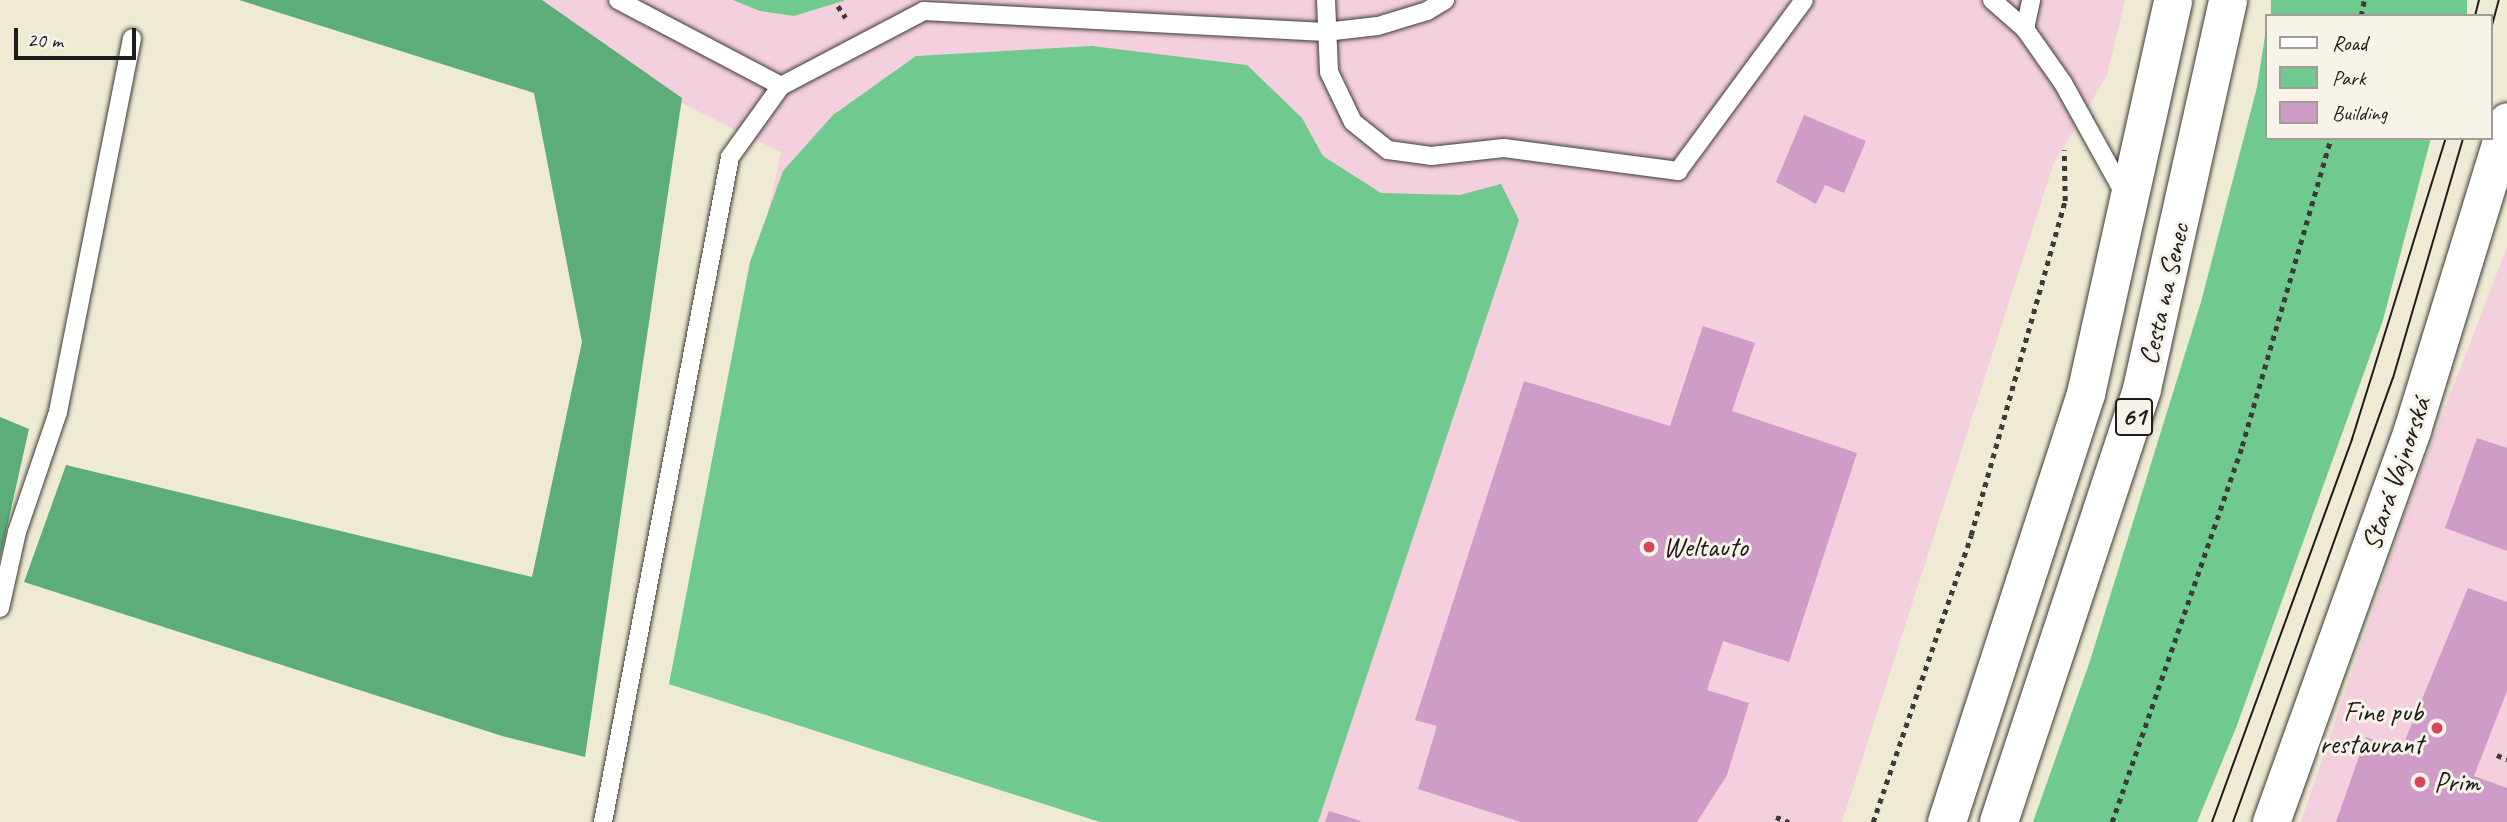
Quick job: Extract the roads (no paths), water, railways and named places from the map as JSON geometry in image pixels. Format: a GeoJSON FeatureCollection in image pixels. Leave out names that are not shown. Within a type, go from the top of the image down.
{"type":"FeatureCollection","features":[{"type":"Feature","properties":{"kind":"main road","name":"Cesta na Senec"},"geometry":{"type":"LineString","coordinates":[[1947,822],[2067,461],[2131,205],[2173,0]]}},
{"type":"Feature","properties":{"kind":"main road","name":"Cesta na Senec"},"geometry":{"type":"LineString","coordinates":[[1998,822],[2142,389],[2228,0]]}},
{"type":"Feature","properties":{"kind":"street","name":"Stará Vajnorská"},"geometry":{"type":"LineString","coordinates":[[2271,822],[2412,430],[2507,121]]}},
{"type":"Feature","properties":{"kind":"lane"},"geometry":{"type":"LineString","coordinates":[[618,0],[781,86]]}},
{"type":"Feature","properties":{"kind":"lane"},"geometry":{"type":"LineString","coordinates":[[1326,0],[1325,32],[1329,72],[1353,122],[1388,150],[1431,156],[1504,148],[1678,171],[1804,0]]}},
{"type":"Feature","properties":{"kind":"lane"},"geometry":{"type":"LineString","coordinates":[[603,822],[730,157],[781,86],[924,10],[1325,32],[1378,26],[1427,11],[1445,0]]}},
{"type":"Feature","properties":{"kind":"lane"},"geometry":{"type":"LineString","coordinates":[[1992,0],[2025,29],[2063,83],[2131,205]]}},
{"type":"Feature","properties":{"kind":"lane"},"geometry":{"type":"LineString","coordinates":[[2025,29],[2031,0]]}},
{"type":"Feature","properties":{"kind":"lane"},"geometry":{"type":"LineString","coordinates":[[0,608],[17,532],[58,412],[132,38]]}},
{"type":"Feature","properties":{"kind":"tram line"},"geometry":{"type":"LineString","coordinates":[[2476,14],[2479,0]]}},
{"type":"Feature","properties":{"kind":"tram line"},"geometry":{"type":"LineString","coordinates":[[2493,22],[2499,0]]}},
{"type":"Feature","properties":{"kind":"tram line"},"geometry":{"type":"LineString","coordinates":[[2212,822],[2352,439],[2445,140]]}},
{"type":"Feature","properties":{"kind":"tram line"},"geometry":{"type":"LineString","coordinates":[[2233,822],[2393,378],[2462,140]]}},
{"type":"Feature","properties":{"kind":"place","name":"Weltauto"},"geometry":{"type":"Point","coordinates":[1649,547]}},
{"type":"Feature","properties":{"kind":"place","name":"Fine pub restaurant"},"geometry":{"type":"Point","coordinates":[2437,728]}},
{"type":"Feature","properties":{"kind":"place","name":"Prim"},"geometry":{"type":"Point","coordinates":[2420,782]}}]}
